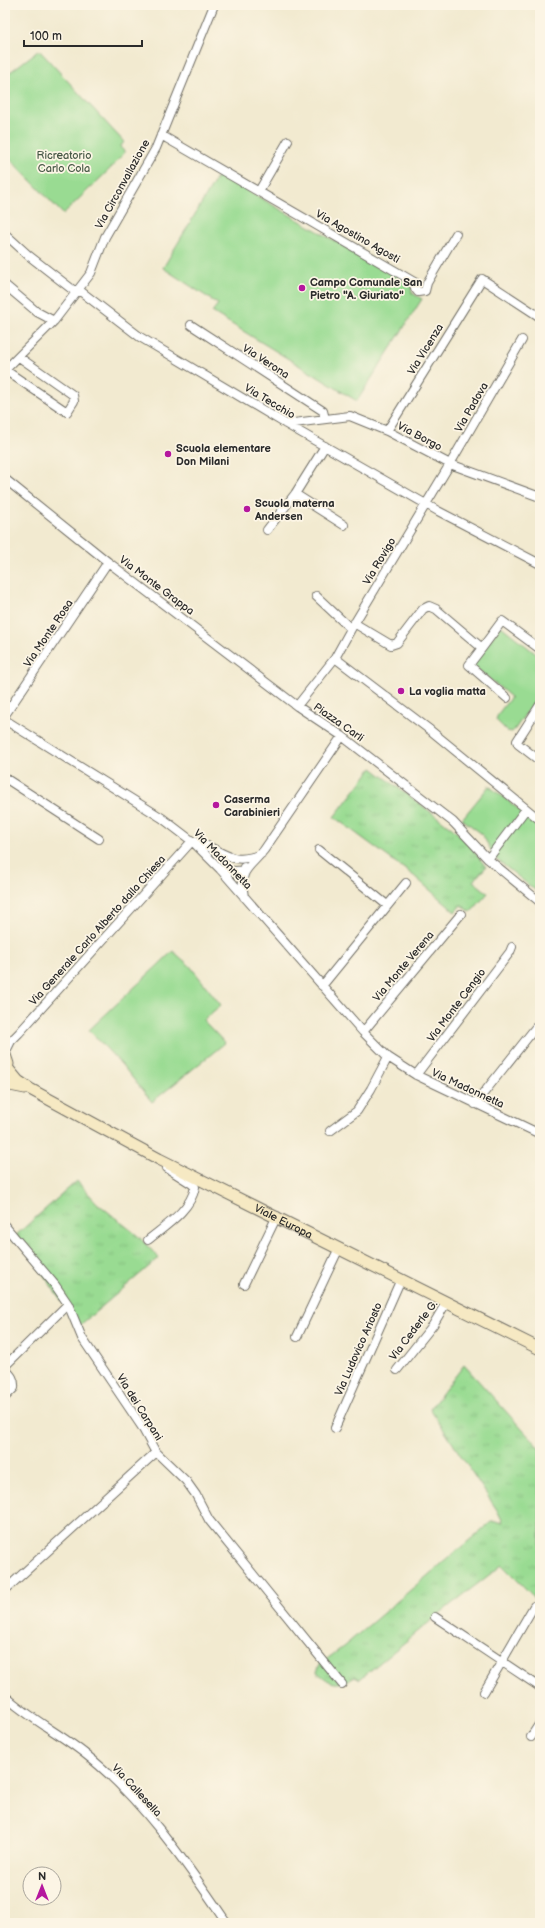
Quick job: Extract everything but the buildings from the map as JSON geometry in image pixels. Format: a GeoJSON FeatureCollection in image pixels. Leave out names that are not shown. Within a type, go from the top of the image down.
{"type":"FeatureCollection","features":[{"type":"Feature","properties":{"kind":"main road"},"geometry":{"type":"LineString","coordinates":[[5,1054],[6,1072]]}},
{"type":"Feature","properties":{"kind":"main road","name":"Viale Europa"},"geometry":{"type":"LineString","coordinates":[[6,1072],[30,1089],[159,1159],[277,1216],[446,1303],[540,1349]]}},
{"type":"Feature","properties":{"kind":"main road","name":"Viale Europa"},"geometry":{"type":"LineString","coordinates":[[5,1084],[30,1089]]}},
{"type":"Feature","properties":{"kind":"street","name":"Via Circonvallazione"},"geometry":{"type":"LineString","coordinates":[[19,357],[73,395],[74,401],[67,412],[5,370],[54,321],[79,290],[91,272],[105,237],[143,173],[161,135],[214,5]]}},
{"type":"Feature","properties":{"kind":"street","name":"Via Agostino Agosti"},"geometry":{"type":"LineString","coordinates":[[161,135],[416,283],[415,288],[418,292],[426,290],[426,283],[456,234]]}},
{"type":"Feature","properties":{"kind":"street"},"geometry":{"type":"LineString","coordinates":[[259,191],[288,141]]}},
{"type":"Feature","properties":{"kind":"street","name":"Via Tecchio"},"geometry":{"type":"LineString","coordinates":[[5,234],[28,255],[73,290],[79,290],[140,337],[286,424],[426,504],[540,564]]}},
{"type":"Feature","properties":{"kind":"street","name":"Via Vicenza"},"geometry":{"type":"LineString","coordinates":[[387,431],[482,279],[540,317]]}},
{"type":"Feature","properties":{"kind":"street"},"geometry":{"type":"LineString","coordinates":[[6,285],[37,312],[54,321]]}},
{"type":"Feature","properties":{"kind":"street","name":"Via Verona"},"geometry":{"type":"LineString","coordinates":[[191,325],[323,410],[326,418]]}},
{"type":"Feature","properties":{"kind":"street","name":"Via Padova"},"geometry":{"type":"LineString","coordinates":[[426,504],[522,340]]}},
{"type":"Feature","properties":{"kind":"street","name":"Via Borgo"},"geometry":{"type":"LineString","coordinates":[[286,424],[350,416],[387,431],[450,464],[540,497]]}},
{"type":"Feature","properties":{"kind":"street"},"geometry":{"type":"LineString","coordinates":[[267,530],[295,494],[325,446]]}},
{"type":"Feature","properties":{"kind":"street","name":"Via Monte Grappa"},"geometry":{"type":"LineString","coordinates":[[5,479],[108,562],[297,706]]}},
{"type":"Feature","properties":{"kind":"street"},"geometry":{"type":"LineString","coordinates":[[295,494],[344,525]]}},
{"type":"Feature","properties":{"kind":"street","name":"Via Rovigo"},"geometry":{"type":"LineString","coordinates":[[335,658],[352,626],[426,504]]}},
{"type":"Feature","properties":{"kind":"street","name":"Via Monte Rosa"},"geometry":{"type":"LineString","coordinates":[[5,715],[108,562]]}},
{"type":"Feature","properties":{"kind":"street"},"geometry":{"type":"LineString","coordinates":[[316,596],[352,626],[391,645],[397,643],[423,608],[429,606],[436,609],[482,648]]}},
{"type":"Feature","properties":{"kind":"street"},"geometry":{"type":"LineString","coordinates":[[507,698],[469,665],[502,621],[540,650]]}},
{"type":"Feature","properties":{"kind":"street"},"geometry":{"type":"LineString","coordinates":[[335,658],[430,730],[540,820]]}},
{"type":"Feature","properties":{"kind":"street","name":"Piazza Carli"},"geometry":{"type":"LineString","coordinates":[[335,658],[297,706],[342,736],[453,822],[488,859],[540,902]]}},
{"type":"Feature","properties":{"kind":"street"},"geometry":{"type":"LineString","coordinates":[[540,705],[517,741],[518,744],[540,761]]}},
{"type":"Feature","properties":{"kind":"street","name":"Via Madonnetta"},"geometry":{"type":"LineString","coordinates":[[5,720],[162,818],[192,841],[221,870],[363,1032],[388,1057],[416,1075],[475,1104],[539,1132]]}},
{"type":"Feature","properties":{"kind":"street"},"geometry":{"type":"LineString","coordinates":[[221,870],[245,870],[261,854],[342,736]]}},
{"type":"Feature","properties":{"kind":"street"},"geometry":{"type":"LineString","coordinates":[[5,778],[99,839]]}},
{"type":"Feature","properties":{"kind":"street"},"geometry":{"type":"LineString","coordinates":[[488,859],[526,809]]}},
{"type":"Feature","properties":{"kind":"street"},"geometry":{"type":"LineString","coordinates":[[192,841],[206,844],[230,857],[242,860],[261,854]]}},
{"type":"Feature","properties":{"kind":"street","name":"Via Generale Carlo Alberto dalla Chiesa"},"geometry":{"type":"LineString","coordinates":[[5,1054],[11,1041],[192,841]]}},
{"type":"Feature","properties":{"kind":"street"},"geometry":{"type":"LineString","coordinates":[[319,850],[387,905]]}},
{"type":"Feature","properties":{"kind":"street"},"geometry":{"type":"LineString","coordinates":[[242,860],[245,870],[242,883],[244,897]]}},
{"type":"Feature","properties":{"kind":"street"},"geometry":{"type":"LineString","coordinates":[[322,986],[406,883]]}},
{"type":"Feature","properties":{"kind":"street","name":"Via Monte Verena"},"geometry":{"type":"LineString","coordinates":[[363,1032],[461,914]]}},
{"type":"Feature","properties":{"kind":"street","name":"Via Monte Cengio"},"geometry":{"type":"LineString","coordinates":[[416,1075],[510,952],[512,947]]}},
{"type":"Feature","properties":{"kind":"street"},"geometry":{"type":"LineString","coordinates":[[475,1104],[540,1022]]}},
{"type":"Feature","properties":{"kind":"street","name":"Via Generale Carlo Alberto dalla Chiesa"},"geometry":{"type":"LineString","coordinates":[[5,1039],[19,1033]]}},
{"type":"Feature","properties":{"kind":"street"},"geometry":{"type":"LineString","coordinates":[[330,1131],[357,1111],[388,1057]]}},
{"type":"Feature","properties":{"kind":"street"},"geometry":{"type":"LineString","coordinates":[[148,1240],[188,1205],[195,1187],[162,1164],[159,1159]]}},
{"type":"Feature","properties":{"kind":"street"},"geometry":{"type":"LineString","coordinates":[[244,1284],[277,1216]]}},
{"type":"Feature","properties":{"kind":"street","name":"Via dei Carpani"},"geometry":{"type":"LineString","coordinates":[[5,1590],[153,1455],[155,1451],[142,1427],[82,1338],[68,1304],[55,1285],[6,1228]]}},
{"type":"Feature","properties":{"kind":"street"},"geometry":{"type":"LineString","coordinates":[[297,1337],[339,1248]]}},
{"type":"Feature","properties":{"kind":"street","name":"Via Ludovico Ariosto"},"geometry":{"type":"LineString","coordinates":[[334,1428],[401,1279]]}},
{"type":"Feature","properties":{"kind":"street","name":"Via Cederle G."},"geometry":{"type":"LineString","coordinates":[[397,1370],[433,1325],[446,1303]]}},
{"type":"Feature","properties":{"kind":"street"},"geometry":{"type":"LineString","coordinates":[[5,1397],[14,1388],[15,1383],[5,1368],[68,1304]]}},
{"type":"Feature","properties":{"kind":"street"},"geometry":{"type":"LineString","coordinates":[[155,1451],[186,1481],[196,1495],[209,1520],[342,1684]]}},
{"type":"Feature","properties":{"kind":"street"},"geometry":{"type":"LineString","coordinates":[[484,1692],[534,1606]]}},
{"type":"Feature","properties":{"kind":"street"},"geometry":{"type":"LineString","coordinates":[[436,1617],[540,1687]]}},
{"type":"Feature","properties":{"kind":"street","name":"Via Callesella"},"geometry":{"type":"LineString","coordinates":[[5,1696],[19,1709],[84,1753],[110,1776],[174,1848],[227,1923]]}},
{"type":"Feature","properties":{"kind":"street"},"geometry":{"type":"LineString","coordinates":[[531,1737],[540,1723]]}},
{"type":"Feature","properties":{"kind":"green space","name":"Ricreatorio Carlo Cola"},"geometry":{"type":"Polygon","coordinates":[[[39,50],[124,142],[120,147],[125,152],[111,168],[63,214],[5,154],[5,76],[39,50]]]}},
{"type":"Feature","properties":{"kind":"green space","name":"Campo Comunale San Pietro \"A. Giuriato\""},"geometry":{"type":"Polygon","coordinates":[[[219,174],[411,285],[412,293],[422,299],[357,401],[212,312],[218,304],[163,268],[219,174]]]}},
{"type":"Feature","properties":{"kind":"green space"},"geometry":{"type":"Polygon","coordinates":[[[501,626],[540,657],[540,693],[512,732],[507,731],[496,720],[498,714],[511,697],[474,666],[473,662],[501,626]]]}},
{"type":"Feature","properties":{"kind":"green space"},"geometry":{"type":"Polygon","coordinates":[[[372,768],[452,828],[467,842],[486,867],[473,881],[488,893],[471,912],[461,905],[455,912],[414,876],[334,817],[372,768]]]}},
{"type":"Feature","properties":{"kind":"green space"},"geometry":{"type":"Polygon","coordinates":[[[489,786],[540,826],[540,894],[496,859],[482,834],[462,819],[489,786]]]}},
{"type":"Feature","properties":{"kind":"green space"},"geometry":{"type":"Polygon","coordinates":[[[173,951],[190,966],[221,1005],[203,1020],[225,1043],[152,1102],[122,1065],[89,1030],[173,951]]]}},
{"type":"Feature","properties":{"kind":"green space"},"geometry":{"type":"Polygon","coordinates":[[[77,1181],[97,1203],[138,1236],[159,1258],[79,1326],[16,1235],[77,1181]]]}},
{"type":"Feature","properties":{"kind":"green space"},"geometry":{"type":"Polygon","coordinates":[[[464,1365],[540,1449],[540,1607],[531,1594],[502,1565],[449,1606],[360,1679],[355,1676],[344,1682],[331,1682],[317,1672],[320,1664],[343,1647],[491,1522],[503,1522],[497,1510],[430,1409],[464,1365]]]}},
{"type":"Feature","properties":{"kind":"place","name":"Campo Comunale San Pietro \"A. Giuriato\""},"geometry":{"type":"Point","coordinates":[302,288]}},
{"type":"Feature","properties":{"kind":"place","name":"Scuola elementare Don Milani"},"geometry":{"type":"Point","coordinates":[168,454]}},
{"type":"Feature","properties":{"kind":"place","name":"Scuola materna Andersen"},"geometry":{"type":"Point","coordinates":[247,509]}},
{"type":"Feature","properties":{"kind":"place","name":"La voglia matta"},"geometry":{"type":"Point","coordinates":[401,691]}},
{"type":"Feature","properties":{"kind":"place","name":"Caserma Carabinieri"},"geometry":{"type":"Point","coordinates":[216,805]}}]}
